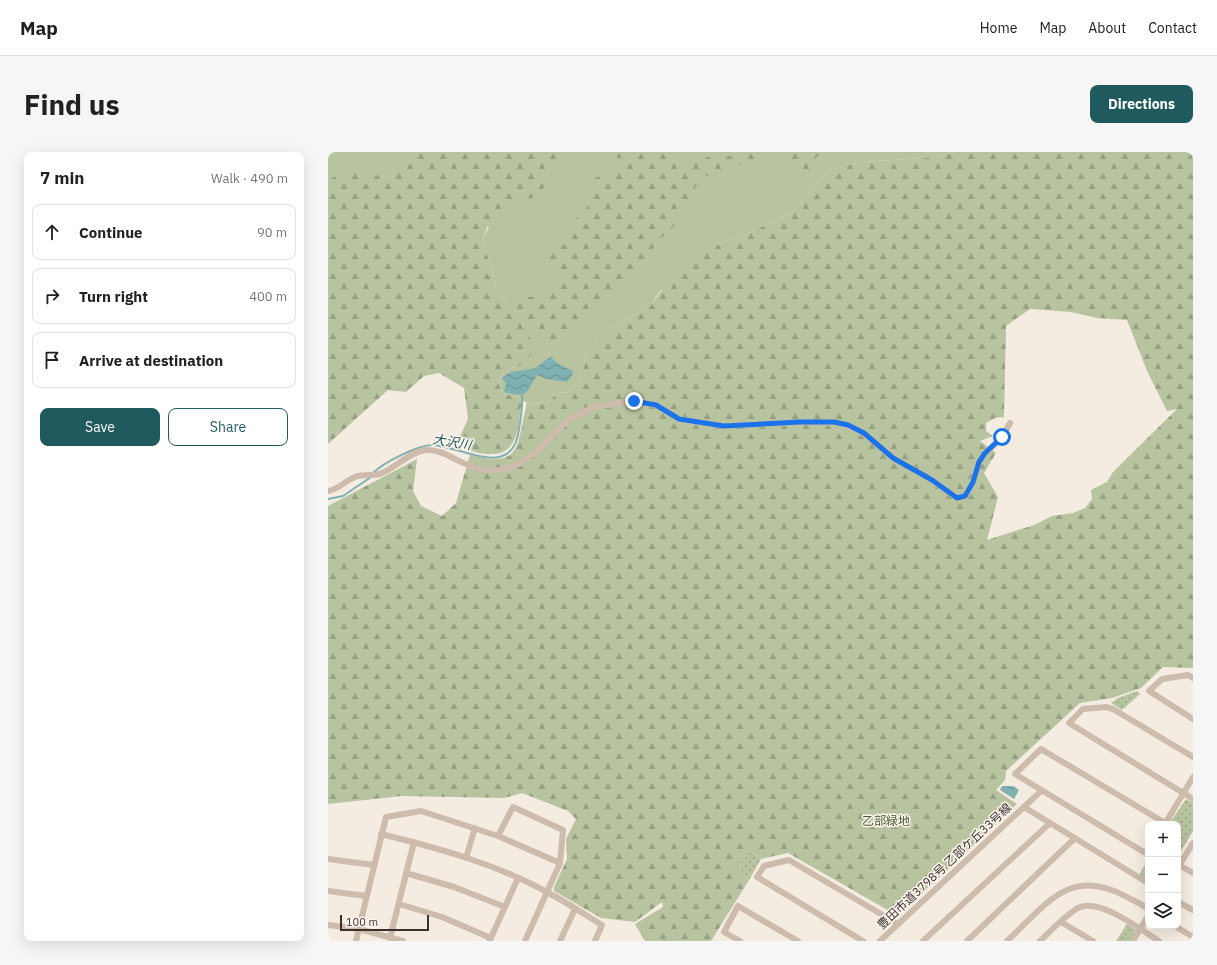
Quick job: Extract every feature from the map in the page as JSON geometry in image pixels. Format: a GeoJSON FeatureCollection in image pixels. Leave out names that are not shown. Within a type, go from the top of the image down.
{"type":"FeatureCollection","features":[{"type":"Feature","properties":{"kind":"street"},"geometry":{"type":"LineString","coordinates":[[328,491],[341,486],[355,477],[381,474],[418,452],[425,450],[446,454],[470,466],[492,471],[511,468],[522,464],[576,415],[593,407],[634,401],[656,405],[679,419],[724,426],[800,422],[834,422],[848,425],[864,433],[893,458],[932,480],[957,498],[962,498],[965,496],[973,482],[979,462],[985,453],[1002,437],[1010,423]]}},
{"type":"Feature","properties":{"kind":"street"},"geometry":{"type":"LineString","coordinates":[[1193,678],[1188,675],[1162,679],[1148,691],[1193,718]]}},
{"type":"Feature","properties":{"kind":"street"},"geometry":{"type":"LineString","coordinates":[[1193,757],[1114,709],[1106,707],[1083,709],[1069,724],[1193,799]]}},
{"type":"Feature","properties":{"kind":"street"},"geometry":{"type":"LineString","coordinates":[[1145,852],[1041,791],[1015,774],[1041,749],[1160,821]]}},
{"type":"Feature","properties":{"kind":"street"},"geometry":{"type":"LineString","coordinates":[[1167,821],[1193,777]]}},
{"type":"Feature","properties":{"kind":"street","name":"豊田市道3798号 乙部ケ丘33号線"},"geometry":{"type":"LineString","coordinates":[[880,941],[1041,791]]}},
{"type":"Feature","properties":{"kind":"street"},"geometry":{"type":"LineString","coordinates":[[498,836],[513,807],[563,830],[560,863],[525,941]]}},
{"type":"Feature","properties":{"kind":"street"},"geometry":{"type":"LineString","coordinates":[[1024,807],[1145,881]]}},
{"type":"Feature","properties":{"kind":"street"},"geometry":{"type":"LineString","coordinates":[[356,941],[386,817],[421,812],[498,836],[560,863]]}},
{"type":"Feature","properties":{"kind":"street"},"geometry":{"type":"LineString","coordinates":[[923,941],[1050,823]]}},
{"type":"Feature","properties":{"kind":"street"},"geometry":{"type":"LineString","coordinates":[[466,858],[475,828]]}},
{"type":"Feature","properties":{"kind":"street"},"geometry":{"type":"LineString","coordinates":[[381,834],[414,842],[466,858],[518,878],[547,892],[602,925],[595,941]]}},
{"type":"Feature","properties":{"kind":"street"},"geometry":{"type":"LineString","coordinates":[[967,941],[1075,838]]}},
{"type":"Feature","properties":{"kind":"street"},"geometry":{"type":"LineString","coordinates":[[390,938],[414,842]]}},
{"type":"Feature","properties":{"kind":"street"},"geometry":{"type":"LineString","coordinates":[[1181,863],[1193,843]]}},
{"type":"Feature","properties":{"kind":"street"},"geometry":{"type":"LineString","coordinates":[[328,859],[374,865]]}},
{"type":"Feature","properties":{"kind":"street"},"geometry":{"type":"LineString","coordinates":[[863,941],[757,877],[764,866],[789,860],[898,924]]}},
{"type":"Feature","properties":{"kind":"street"},"geometry":{"type":"LineString","coordinates":[[1181,867],[1193,873]]}},
{"type":"Feature","properties":{"kind":"street"},"geometry":{"type":"LineString","coordinates":[[406,872],[454,887],[505,907]]}},
{"type":"Feature","properties":{"kind":"street"},"geometry":{"type":"LineString","coordinates":[[399,904],[442,917],[490,939],[518,878]]}},
{"type":"Feature","properties":{"kind":"street"},"geometry":{"type":"LineString","coordinates":[[1008,941],[1052,899],[1066,889],[1080,885],[1097,884],[1117,891],[1145,907]]}},
{"type":"Feature","properties":{"kind":"street"},"geometry":{"type":"LineString","coordinates":[[328,891],[366,896]]}},
{"type":"Feature","properties":{"kind":"street"},"geometry":{"type":"LineString","coordinates":[[1181,904],[1193,910]]}},
{"type":"Feature","properties":{"kind":"street"},"geometry":{"type":"LineString","coordinates":[[740,941],[724,932],[738,906],[798,941]]}},
{"type":"Feature","properties":{"kind":"street"},"geometry":{"type":"LineString","coordinates":[[1040,941],[1079,908],[1092,906],[1106,910],[1159,941]]}},
{"type":"Feature","properties":{"kind":"street"},"geometry":{"type":"LineString","coordinates":[[560,941],[575,909]]}},
{"type":"Feature","properties":{"kind":"street"},"geometry":{"type":"LineString","coordinates":[[1134,941],[1145,921]]}},
{"type":"Feature","properties":{"kind":"street"},"geometry":{"type":"LineString","coordinates":[[1061,922],[1093,941]]}},
{"type":"Feature","properties":{"kind":"street"},"geometry":{"type":"LineString","coordinates":[[328,925],[359,929],[403,941]]}},
{"type":"Feature","properties":{"kind":"street"},"geometry":{"type":"LineString","coordinates":[[1180,929],[1193,937]]}},
{"type":"Feature","properties":{"kind":"green space"},"geometry":{"type":"Polygon","coordinates":[[[328,152],[955,152],[936,157],[861,162],[830,170],[792,212],[745,235],[715,246],[659,292],[651,305],[606,331],[587,354],[578,385],[568,392],[557,393],[547,404],[527,403],[515,396],[503,394],[499,385],[502,374],[511,368],[524,365],[524,326],[505,300],[496,292],[493,271],[483,238],[489,227],[396,172],[385,178],[376,175],[328,180],[328,152]]]}},
{"type":"Feature","properties":{"kind":"green space"},"geometry":{"type":"Polygon","coordinates":[[[410,152],[576,152],[562,160],[542,190],[532,198],[512,202],[491,218],[483,238],[493,271],[496,292],[514,311],[524,326],[536,350],[526,360],[524,365],[511,368],[502,374],[499,385],[503,394],[515,396],[522,400],[516,436],[507,450],[499,453],[489,454],[476,452],[465,447],[458,441],[468,419],[464,388],[439,373],[424,376],[406,392],[388,390],[328,444],[328,180],[346,171],[360,169],[385,178],[411,163],[410,152]]]}},
{"type":"Feature","properties":{"kind":"green space"},"geometry":{"type":"Polygon","coordinates":[[[612,152],[672,152],[674,156],[693,164],[710,156],[728,156],[757,152],[757,160],[713,173],[700,179],[671,231],[656,241],[651,253],[636,268],[629,280],[602,295],[597,303],[586,310],[581,323],[573,333],[560,337],[555,343],[546,346],[515,306],[516,300],[524,297],[548,296],[553,293],[557,287],[561,277],[549,260],[552,246],[574,243],[568,235],[567,224],[585,211],[592,181],[607,171],[617,170],[622,165],[629,165],[630,160],[618,158],[611,154],[612,152]]]}},
{"type":"Feature","properties":{"kind":"green space"},"geometry":{"type":"Polygon","coordinates":[[[772,152],[823,152],[813,160],[811,174],[804,178],[796,167],[782,162],[772,152]]]}},
{"type":"Feature","properties":{"kind":"green space","name":"乙部緑地"},"geometry":{"type":"Polygon","coordinates":[[[955,152],[1193,152],[1193,668],[1163,667],[1141,688],[1112,698],[1080,703],[1006,771],[1005,780],[996,790],[1017,804],[898,916],[788,853],[761,859],[751,851],[737,867],[749,880],[711,941],[645,941],[635,924],[663,907],[662,902],[635,922],[601,918],[554,891],[554,887],[567,859],[566,839],[576,819],[568,811],[522,793],[504,798],[402,796],[328,804],[328,506],[417,459],[413,491],[421,506],[442,516],[456,503],[470,455],[488,459],[500,459],[509,456],[515,450],[527,403],[547,404],[557,393],[568,392],[578,385],[587,354],[595,343],[606,331],[651,305],[674,273],[715,246],[745,235],[792,212],[830,170],[861,162],[936,157],[955,152]],[[1030,309],[1006,326],[1004,417],[995,418],[986,423],[986,431],[993,436],[980,441],[996,453],[984,473],[998,497],[987,540],[1034,525],[1052,516],[1073,513],[1085,508],[1092,499],[1091,490],[1107,482],[1113,472],[1177,409],[1167,411],[1147,371],[1127,320],[1097,318],[1071,312],[1030,309]]]}},
{"type":"Feature","properties":{"kind":"green space"},"geometry":{"type":"Polygon","coordinates":[[[1137,691],[1140,694],[1122,710],[1111,703],[1118,698],[1137,691]]]}},
{"type":"Feature","properties":{"kind":"green space"},"geometry":{"type":"Polygon","coordinates":[[[1186,799],[1193,803],[1193,831],[1181,851],[1181,821],[1171,821],[1186,799]]]}},
{"type":"Feature","properties":{"kind":"green space"},"geometry":{"type":"Polygon","coordinates":[[[751,851],[761,859],[749,880],[737,867],[751,851]]]}},
{"type":"Feature","properties":{"kind":"green space"},"geometry":{"type":"Polygon","coordinates":[[[1145,864],[1145,878],[1139,875],[1145,864]]]}},
{"type":"Feature","properties":{"kind":"green space"},"geometry":{"type":"Polygon","coordinates":[[[1127,924],[1136,930],[1130,941],[1116,941],[1127,924]]]}},
{"type":"Feature","properties":{"kind":"water"},"geometry":{"type":"Polygon","coordinates":[[[551,357],[557,363],[573,371],[573,374],[567,382],[547,379],[537,375],[525,393],[518,395],[504,392],[506,383],[502,379],[509,373],[535,368],[551,357]]]}},
{"type":"Feature","properties":{"kind":"water"},"geometry":{"type":"Polygon","coordinates":[[[1002,786],[1013,786],[1019,790],[1014,799],[1000,790],[1002,786]]]}},
{"type":"Feature","properties":{"kind":"waterway","name":"大沢川"},"geometry":{"type":"LineString","coordinates":[[373,473],[385,464],[402,455],[427,446],[434,445],[446,447],[473,455],[486,457],[498,457],[508,453],[515,444],[519,429],[522,393]]}},
{"type":"Feature","properties":{"kind":"waterway","name":"大沢川"},"geometry":{"type":"LineString","coordinates":[[328,499],[343,496],[371,477]]}},
{"type":"Feature","properties":{"kind":"route"},"geometry":{"type":"LineString","coordinates":[[634,401],[656,405],[679,419],[699,424],[744,426],[760,423],[834,422],[848,425],[864,433],[880,445],[893,458],[932,480],[957,498],[962,498],[965,496],[973,482],[979,462],[985,453],[1002,437]]}}]}
